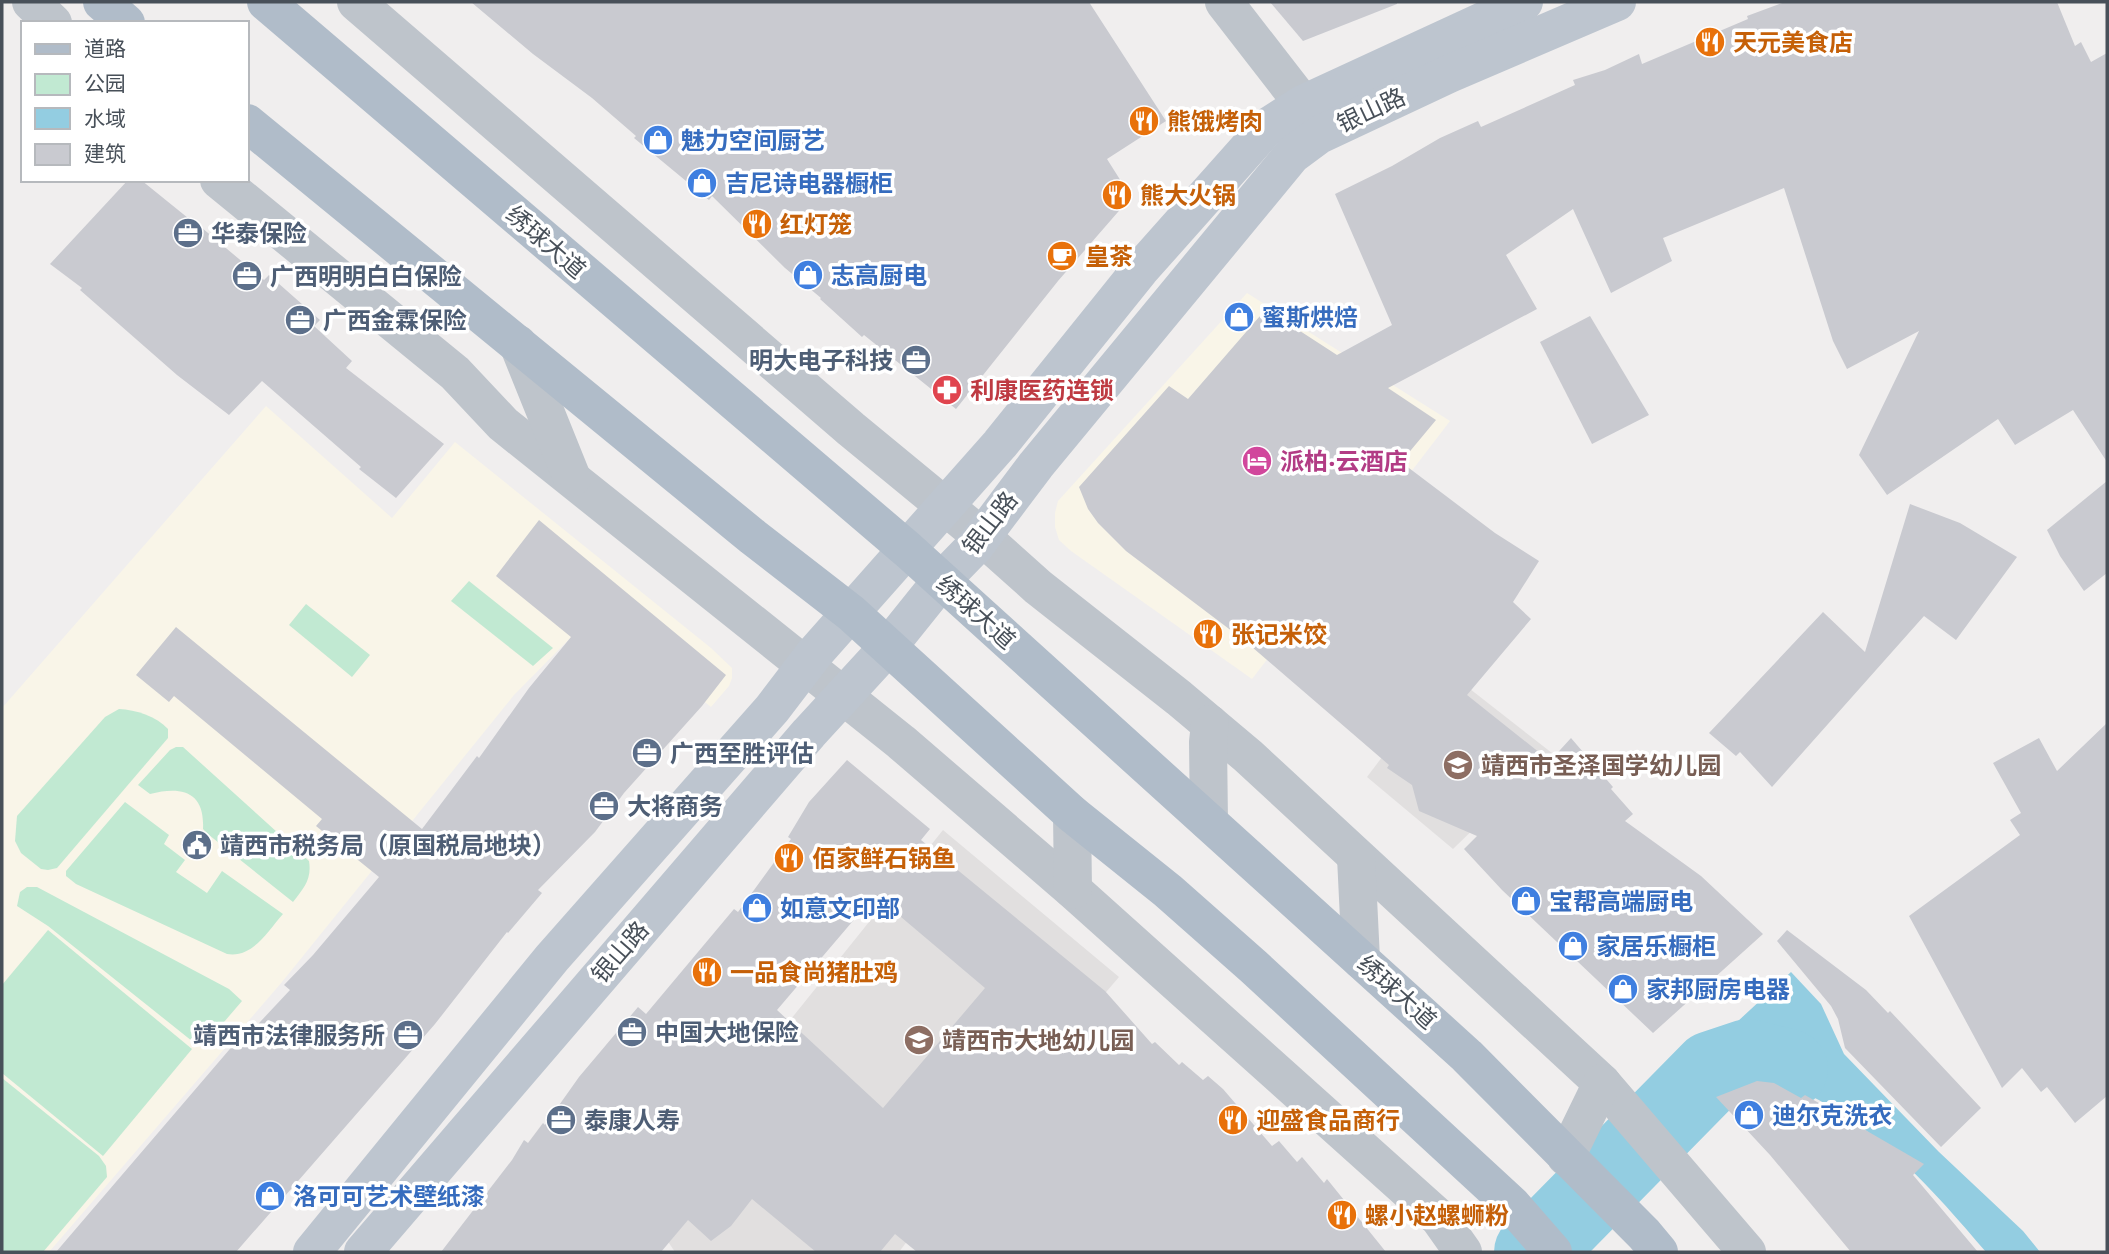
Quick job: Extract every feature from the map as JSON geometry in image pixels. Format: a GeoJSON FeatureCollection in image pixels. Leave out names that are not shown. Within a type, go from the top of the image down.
{"type":"FeatureCollection","features":[{"type":"Feature","properties":{"kind":"main road"},"geometry":{"type":"LineString","coordinates":[[102,2],[124,21]]}},
{"type":"Feature","properties":{"kind":"main road","name":"银山路"},"geometry":{"type":"LineString","coordinates":[[312,1252],[552,958],[772,709],[804,666],[1000,444],[1140,270],[1267,127],[1303,103],[1524,2]]}},
{"type":"Feature","properties":{"kind":"main road","name":"银山路"},"geometry":{"type":"LineString","coordinates":[[363,1252],[809,733],[888,647],[1292,155],[1319,135],[1449,74],[1617,2]]}},
{"type":"Feature","properties":{"kind":"main road","name":"绣球大道"},"geometry":{"type":"LineString","coordinates":[[271,4],[908,550],[1467,1056],[1651,1243]]}},
{"type":"Feature","properties":{"kind":"main road"},"geometry":{"type":"LineString","coordinates":[[248,124],[851,614],[1072,814],[1168,891],[1254,967],[1512,1205],[1553,1252]]}},
{"type":"Feature","properties":{"kind":"street"},"geometry":{"type":"LineString","coordinates":[[31,2],[50,21]]}},
{"type":"Feature","properties":{"kind":"street"},"geometry":{"type":"LineString","coordinates":[[356,2],[851,429],[981,536],[1038,587],[1210,724],[1602,1083],[1747,1252]]}},
{"type":"Feature","properties":{"kind":"street"},"geometry":{"type":"LineString","coordinates":[[1224,2],[1303,103]]}},
{"type":"Feature","properties":{"kind":"street"},"geometry":{"type":"LineString","coordinates":[[221,182],[455,373],[503,424],[901,742],[1073,890],[1439,1218],[1463,1252]]}},
{"type":"Feature","properties":{"kind":"street"},"geometry":{"type":"LineString","coordinates":[[518,344],[574,481]]}},
{"type":"Feature","properties":{"kind":"street"},"geometry":{"type":"LineString","coordinates":[[1209,822],[1210,724]]}},
{"type":"Feature","properties":{"kind":"street"},"geometry":{"type":"LineString","coordinates":[[1072,814],[1073,890]]}},
{"type":"Feature","properties":{"kind":"street"},"geometry":{"type":"LineString","coordinates":[[1356,857],[1361,960]]}},
{"type":"Feature","properties":{"kind":"street"},"geometry":{"type":"LineString","coordinates":[[1566,1157],[1602,1083]]}},
{"type":"Feature","properties":{"kind":"shaded area","name":"派柏·云酒店"},"geometry":{"type":"Polygon","coordinates":[[[1247,293],[1450,421],[1252,679],[1071,551],[1059,540],[1055,527],[1058,501],[1247,293]]]}},
{"type":"Feature","properties":{"kind":"shaded area","name":"靖西市税务局（原国税局地块）"},"geometry":{"type":"Polygon","coordinates":[[[266,406],[392,518],[455,442],[711,648],[732,668],[732,678],[729,686],[711,707],[595,613],[514,695],[282,982],[49,1252],[2,1252],[2,708],[266,406]]]}},
{"type":"Feature","properties":{"kind":"shaded area","name":"靖西市圣泽国学幼儿园"},"geometry":{"type":"Polygon","coordinates":[[[1447,671],[1552,753],[1453,849],[1367,777],[1447,671]]]}},
{"type":"Feature","properties":{"kind":"shaded area","name":"靖西市大地幼儿园"},"geometry":{"type":"Polygon","coordinates":[[[943,830],[1119,977],[1010,1104],[899,1252],[675,1252],[667,1240],[651,1193],[943,830]]]}},
{"type":"Feature","properties":{"kind":"green space"},"geometry":{"type":"Polygon","coordinates":[[[469,581],[553,648],[533,666],[451,601],[469,581]]]}},
{"type":"Feature","properties":{"kind":"green space"},"geometry":{"type":"Polygon","coordinates":[[[306,604],[370,655],[352,677],[289,625],[306,604]]]}},
{"type":"Feature","properties":{"kind":"green space"},"geometry":{"type":"Polygon","coordinates":[[[119,709],[152,717],[168,729],[168,738],[57,868],[41,869],[21,853],[15,841],[17,816],[105,717],[119,709]]]}},
{"type":"Feature","properties":{"kind":"green space"},"geometry":{"type":"Polygon","coordinates":[[[183,747],[309,861],[308,878],[293,902],[203,829],[200,806],[189,794],[172,791],[150,794],[138,785],[170,750],[183,747]]]}},
{"type":"Feature","properties":{"kind":"green space"},"geometry":{"type":"Polygon","coordinates":[[[125,802],[169,835],[164,844],[185,860],[176,872],[207,893],[222,871],[283,914],[259,942],[244,952],[227,954],[76,884],[66,876],[66,871],[125,802]]]}},
{"type":"Feature","properties":{"kind":"green space"},"geometry":{"type":"Polygon","coordinates":[[[27,887],[37,887],[229,989],[242,1001],[206,1043],[192,1041],[48,926],[17,906],[20,892],[27,887]]]}},
{"type":"Feature","properties":{"kind":"green space"},"geometry":{"type":"Polygon","coordinates":[[[48,930],[192,1049],[103,1156],[2,1073],[2,985],[48,930]]]}},
{"type":"Feature","properties":{"kind":"green space"},"geometry":{"type":"Polygon","coordinates":[[[2,1078],[99,1156],[106,1166],[107,1177],[43,1252],[2,1252],[2,1078]]]}},
{"type":"Feature","properties":{"kind":"water"},"geometry":{"type":"Polygon","coordinates":[[[1791,972],[1821,1004],[1844,1054],[1939,1152],[2023,1231],[2040,1252],[1986,1252],[1925,1184],[1881,1143],[1832,1108],[1796,1089],[1773,1080],[1749,1081],[1727,1091],[1719,1098],[1714,1120],[1682,1086],[1680,1080],[1683,1072],[1791,972]]]}},
{"type":"Feature","properties":{"kind":"building"},"geometry":{"type":"Polygon","coordinates":[[[471,2],[1089,2],[1166,121],[1107,159],[1131,197],[1058,281],[956,409],[864,335],[862,337],[785,268],[712,196],[709,200],[634,138],[636,136],[592,98],[533,54],[471,2]]]}},
{"type":"Feature","properties":{"kind":"building"},"geometry":{"type":"Polygon","coordinates":[[[1270,2],[1397,2],[1397,4],[1303,41],[1270,2]]]}},
{"type":"Feature","properties":{"kind":"building"},"geometry":{"type":"Polygon","coordinates":[[[1785,2],[2057,2],[2075,46],[2081,42],[2091,62],[2107,53],[2107,462],[2073,410],[2015,445],[1998,419],[1887,495],[1859,455],[1919,331],[1847,369],[1833,341],[1784,188],[1663,238],[1672,261],[1611,293],[1573,209],[1506,255],[1537,309],[1388,388],[1436,420],[1401,462],[1495,533],[1539,561],[1513,602],[1531,619],[1467,695],[1550,761],[1571,738],[1633,814],[1625,821],[1701,876],[1763,934],[1653,1033],[1502,890],[1464,849],[1477,836],[1419,811],[1412,785],[1387,768],[1389,765],[1245,641],[1126,551],[1098,523],[1088,509],[1079,487],[1169,386],[1188,399],[1266,309],[1337,355],[1392,325],[1335,194],[1392,166],[1440,138],[1478,121],[1481,127],[1575,85],[1573,80],[1605,70],[1639,54],[1642,64],[1748,19],[1747,16],[1785,2]]]}},
{"type":"Feature","properties":{"kind":"building"},"geometry":{"type":"Polygon","coordinates":[[[126,182],[143,182],[264,280],[269,275],[320,320],[314,326],[352,361],[346,368],[444,444],[396,498],[359,469],[361,467],[262,381],[229,415],[177,375],[80,290],[82,288],[50,264],[126,182]]]}},
{"type":"Feature","properties":{"kind":"building"},"geometry":{"type":"Polygon","coordinates":[[[1590,316],[1649,415],[1592,444],[1540,342],[1590,316]]]}},
{"type":"Feature","properties":{"kind":"building"},"geometry":{"type":"Polygon","coordinates":[[[2107,481],[2107,573],[2084,591],[2060,556],[2047,530],[2107,481]]]}},
{"type":"Feature","properties":{"kind":"building"},"geometry":{"type":"Polygon","coordinates":[[[1910,504],[1960,523],[2017,557],[1956,640],[1924,616],[1772,787],[1740,752],[1736,756],[1709,733],[1823,612],[1865,652],[1910,504]]]}},
{"type":"Feature","properties":{"kind":"building"},"geometry":{"type":"Polygon","coordinates":[[[539,520],[726,675],[702,706],[624,793],[595,832],[538,890],[542,893],[507,932],[435,1024],[236,1252],[56,1252],[241,1036],[245,1038],[290,990],[284,985],[379,877],[316,826],[322,819],[174,696],[169,702],[136,675],[176,627],[422,829],[571,637],[496,576],[539,520]]]}},
{"type":"Feature","properties":{"kind":"building"},"geometry":{"type":"Polygon","coordinates":[[[2107,723],[2107,1096],[2075,1123],[2047,1087],[2041,1092],[2022,1068],[2002,1088],[1909,916],[2020,835],[2010,820],[2021,813],[1993,763],[2039,738],[2057,771],[2107,723]]]}},
{"type":"Feature","properties":{"kind":"building"},"geometry":{"type":"Polygon","coordinates":[[[847,760],[930,829],[921,840],[1105,991],[1152,1044],[1155,1042],[1179,1065],[1182,1062],[1203,1080],[1208,1076],[1223,1089],[1272,1146],[1279,1141],[1297,1162],[1302,1157],[1324,1183],[1327,1179],[1386,1252],[917,1252],[895,1234],[880,1252],[816,1252],[752,1199],[731,1226],[711,1241],[688,1220],[661,1252],[441,1252],[512,1160],[524,1140],[528,1143],[543,1123],[545,1125],[579,1077],[638,1007],[646,1014],[734,909],[738,912],[791,839],[788,837],[809,802],[847,760]],[[875,895],[777,1010],[883,1108],[985,988],[875,895]]]}},
{"type":"Feature","properties":{"kind":"building"},"geometry":{"type":"Polygon","coordinates":[[[1787,930],[1866,990],[1888,1013],[1890,1011],[1981,1108],[1941,1147],[1845,1048],[1838,1019],[1831,1006],[1777,941],[1787,930]]]}},
{"type":"Feature","properties":{"kind":"building"},"geometry":{"type":"Polygon","coordinates":[[[1757,1081],[1774,1083],[1801,1098],[1805,1095],[1924,1164],[1913,1175],[1978,1252],[1851,1252],[1770,1155],[1716,1097],[1757,1081]]]}},
{"type":"Feature","properties":{"kind":"waterway"},"geometry":{"type":"LineString","coordinates":[[1534,1252],[1712,1071],[1748,1059],[1788,1069]]}},
{"type":"Feature","properties":{"kind":"place","name":"天元美食店"},"geometry":{"type":"Point","coordinates":[1710,42]}},
{"type":"Feature","properties":{"kind":"place","name":"熊饿烤肉"},"geometry":{"type":"Point","coordinates":[1144,121]}},
{"type":"Feature","properties":{"kind":"place","name":"魅力空间厨艺"},"geometry":{"type":"Point","coordinates":[658,140]}},
{"type":"Feature","properties":{"kind":"place","name":"吉尼诗电器橱柜"},"geometry":{"type":"Point","coordinates":[702,183]}},
{"type":"Feature","properties":{"kind":"place","name":"熊大火锅"},"geometry":{"type":"Point","coordinates":[1117,195]}},
{"type":"Feature","properties":{"kind":"place","name":"红灯笼"},"geometry":{"type":"Point","coordinates":[757,224]}},
{"type":"Feature","properties":{"kind":"place","name":"华泰保险"},"geometry":{"type":"Point","coordinates":[188,233]}},
{"type":"Feature","properties":{"kind":"place","name":"皇茶"},"geometry":{"type":"Point","coordinates":[1062,256]}},
{"type":"Feature","properties":{"kind":"place","name":"志高厨电"},"geometry":{"type":"Point","coordinates":[808,275]}},
{"type":"Feature","properties":{"kind":"place","name":"广西明明白白保险"},"geometry":{"type":"Point","coordinates":[247,276]}},
{"type":"Feature","properties":{"kind":"place","name":"蜜斯烘焙"},"geometry":{"type":"Point","coordinates":[1239,317]}},
{"type":"Feature","properties":{"kind":"place","name":"广西金霖保险"},"geometry":{"type":"Point","coordinates":[300,320]}},
{"type":"Feature","properties":{"kind":"place","name":"明大电子科技"},"geometry":{"type":"Point","coordinates":[916,360]}},
{"type":"Feature","properties":{"kind":"place","name":"利康医药连锁"},"geometry":{"type":"Point","coordinates":[947,390]}},
{"type":"Feature","properties":{"kind":"place","name":"派柏·云酒店"},"geometry":{"type":"Point","coordinates":[1257,461]}},
{"type":"Feature","properties":{"kind":"place","name":"张记米饺"},"geometry":{"type":"Point","coordinates":[1208,634]}},
{"type":"Feature","properties":{"kind":"place","name":"广西至胜评估"},"geometry":{"type":"Point","coordinates":[647,753]}},
{"type":"Feature","properties":{"kind":"place","name":"靖西市圣泽国学幼儿园"},"geometry":{"type":"Point","coordinates":[1458,765]}},
{"type":"Feature","properties":{"kind":"place","name":"大将商务"},"geometry":{"type":"Point","coordinates":[604,806]}},
{"type":"Feature","properties":{"kind":"place","name":"靖西市税务局（原国税局地块）"},"geometry":{"type":"Point","coordinates":[197,845]}},
{"type":"Feature","properties":{"kind":"place","name":"佰家鲜石锅鱼"},"geometry":{"type":"Point","coordinates":[789,858]}},
{"type":"Feature","properties":{"kind":"place","name":"宝帮高端厨电"},"geometry":{"type":"Point","coordinates":[1526,901]}},
{"type":"Feature","properties":{"kind":"place","name":"如意文印部"},"geometry":{"type":"Point","coordinates":[757,908]}},
{"type":"Feature","properties":{"kind":"place","name":"家居乐橱柜"},"geometry":{"type":"Point","coordinates":[1573,946]}},
{"type":"Feature","properties":{"kind":"place","name":"一品食尚猪肚鸡"},"geometry":{"type":"Point","coordinates":[707,972]}},
{"type":"Feature","properties":{"kind":"place","name":"家邦厨房电器"},"geometry":{"type":"Point","coordinates":[1623,989]}},
{"type":"Feature","properties":{"kind":"place","name":"中国大地保险"},"geometry":{"type":"Point","coordinates":[632,1032]}},
{"type":"Feature","properties":{"kind":"place","name":"靖西市法律服务所"},"geometry":{"type":"Point","coordinates":[408,1035]}},
{"type":"Feature","properties":{"kind":"place","name":"靖西市大地幼儿园"},"geometry":{"type":"Point","coordinates":[919,1040]}},
{"type":"Feature","properties":{"kind":"place","name":"迪尔克洗衣"},"geometry":{"type":"Point","coordinates":[1749,1115]}},
{"type":"Feature","properties":{"kind":"place","name":"泰康人寿"},"geometry":{"type":"Point","coordinates":[561,1120]}},
{"type":"Feature","properties":{"kind":"place","name":"迎盛食品商行"},"geometry":{"type":"Point","coordinates":[1233,1120]}},
{"type":"Feature","properties":{"kind":"place","name":"洛可可艺术壁纸漆"},"geometry":{"type":"Point","coordinates":[270,1196]}},
{"type":"Feature","properties":{"kind":"place","name":"螺小赵螺蛳粉"},"geometry":{"type":"Point","coordinates":[1342,1215]}}]}
